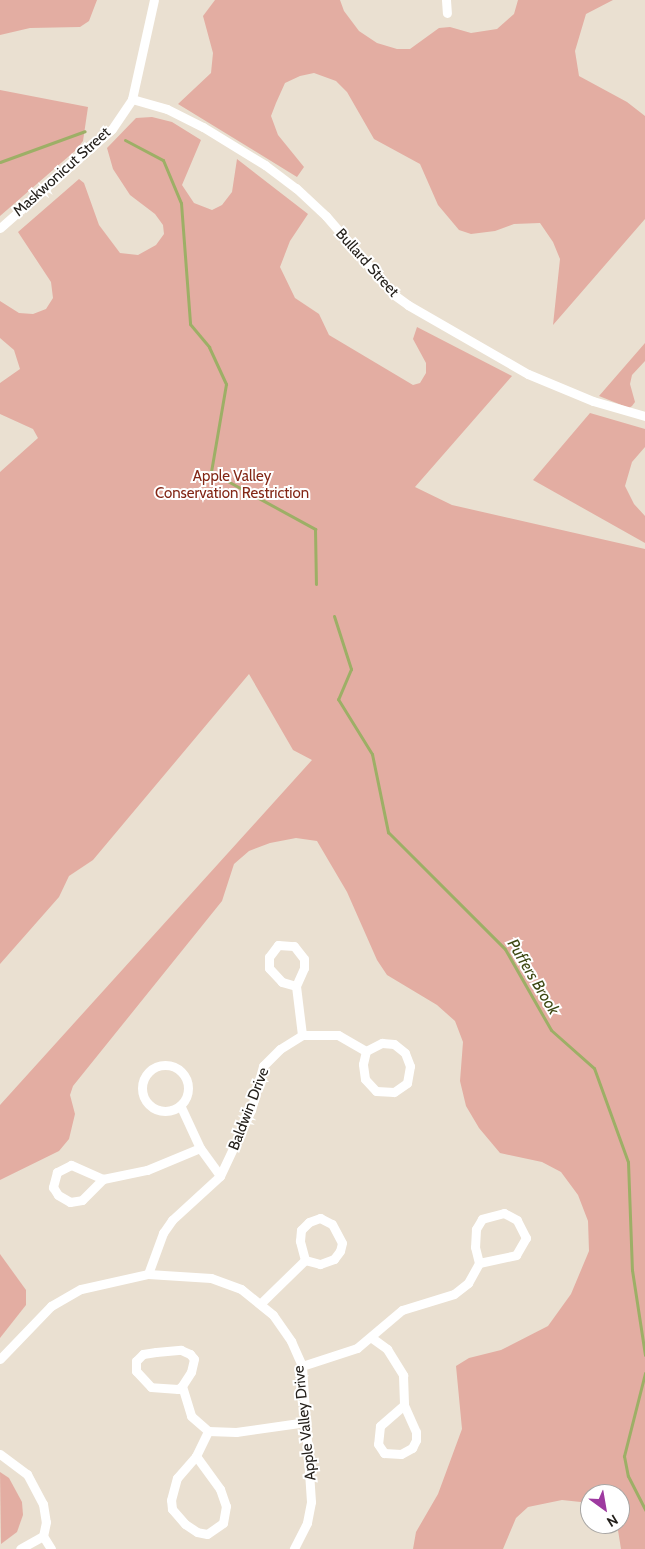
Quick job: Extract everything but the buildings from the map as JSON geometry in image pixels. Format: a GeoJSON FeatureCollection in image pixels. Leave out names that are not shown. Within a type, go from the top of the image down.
{"type":"FeatureCollection","features":[{"type":"Feature","properties":{"kind":"street","name":"Maskwonicut Street"},"geometry":{"type":"LineString","coordinates":[[0,228],[112,129],[132,98],[154,0]]}},
{"type":"Feature","properties":{"kind":"street"},"geometry":{"type":"LineString","coordinates":[[446,0],[447,13]]}},
{"type":"Feature","properties":{"kind":"street","name":"Bullard Street"},"geometry":{"type":"LineString","coordinates":[[132,98],[167,109],[203,127],[296,188],[326,216],[392,294],[408,305],[518,370],[593,401],[645,416]]}},
{"type":"Feature","properties":{"kind":"street"},"geometry":{"type":"LineString","coordinates":[[296,986],[282,982],[269,968],[269,957],[278,945],[294,946],[302,954],[304,968],[296,986],[302,1035],[338,1035],[366,1051]]}},
{"type":"Feature","properties":{"kind":"street","name":"Baldwin Drive"},"geometry":{"type":"LineString","coordinates":[[148,1274],[163,1233],[172,1220],[220,1176],[251,1110],[262,1066],[280,1049],[302,1035]]}},
{"type":"Feature","properties":{"kind":"street"},"geometry":{"type":"LineString","coordinates":[[382,1043],[394,1044],[400,1048],[405,1053],[410,1066],[407,1082],[394,1092],[376,1091],[365,1079],[363,1064],[366,1051],[382,1043]]}},
{"type":"Feature","properties":{"kind":"street"},"geometry":{"type":"LineString","coordinates":[[158,1065],[173,1066],[187,1078],[188,1093],[181,1106],[171,1112],[157,1110],[145,1102],[141,1086],[146,1074],[158,1065]]}},
{"type":"Feature","properties":{"kind":"street","name":"Baldwin Drive"},"geometry":{"type":"LineString","coordinates":[[181,1106],[200,1148],[220,1176]]}},
{"type":"Feature","properties":{"kind":"street"},"geometry":{"type":"LineString","coordinates":[[103,1178],[82,1200],[70,1202],[58,1195],[53,1186],[57,1172],[71,1165],[103,1178],[147,1170],[200,1148]]}},
{"type":"Feature","properties":{"kind":"street"},"geometry":{"type":"LineString","coordinates":[[302,1366],[349,1352],[372,1338],[402,1310],[454,1294],[468,1283],[479,1263],[475,1247],[476,1229],[482,1219],[504,1213],[516,1220],[524,1231],[522,1249],[500,1261],[479,1263]]}},
{"type":"Feature","properties":{"kind":"street"},"geometry":{"type":"LineString","coordinates":[[320,1218],[332,1224],[342,1243],[340,1252],[334,1259],[320,1264],[305,1260],[300,1241],[301,1230],[309,1222],[320,1218]]}},
{"type":"Feature","properties":{"kind":"street"},"geometry":{"type":"LineString","coordinates":[[261,1303],[305,1260]]}},
{"type":"Feature","properties":{"kind":"street","name":"Apple Valley Drive"},"geometry":{"type":"LineString","coordinates":[[0,1359],[51,1306],[81,1289],[148,1274],[211,1278],[239,1288],[261,1303],[291,1341],[302,1366],[311,1502],[306,1524],[294,1549]]}},
{"type":"Feature","properties":{"kind":"street"},"geometry":{"type":"LineString","coordinates":[[372,1338],[387,1349],[403,1375],[404,1405],[416,1432],[416,1440],[412,1448],[402,1454],[384,1453],[378,1444],[380,1426],[404,1405]]}},
{"type":"Feature","properties":{"kind":"street"},"geometry":{"type":"LineString","coordinates":[[182,1386],[178,1389],[151,1387],[136,1371],[136,1360],[143,1354],[187,1351],[194,1359],[193,1365],[182,1386],[191,1416],[208,1432],[236,1432],[306,1422]]}},
{"type":"Feature","properties":{"kind":"street"},"geometry":{"type":"LineString","coordinates":[[196,1456],[220,1489],[226,1506],[223,1523],[207,1534],[197,1532],[186,1524],[171,1505],[174,1483],[196,1456],[208,1432]]}},
{"type":"Feature","properties":{"kind":"street"},"geometry":{"type":"LineString","coordinates":[[0,1454],[27,1474],[41,1496],[46,1522],[43,1536],[50,1549]]}},
{"type":"Feature","properties":{"kind":"street"},"geometry":{"type":"LineString","coordinates":[[20,1549],[43,1536]]}},
{"type":"Feature","properties":{"kind":"green space"},"geometry":{"type":"Polygon","coordinates":[[[0,0],[97,0],[89,21],[80,27],[30,28],[0,35],[0,0]]]}},
{"type":"Feature","properties":{"kind":"green space"},"geometry":{"type":"Polygon","coordinates":[[[215,0],[340,0],[344,11],[359,31],[377,43],[397,49],[410,49],[439,28],[450,27],[471,33],[497,29],[514,14],[518,0],[613,0],[586,14],[575,51],[579,76],[627,102],[645,116],[645,219],[553,325],[560,259],[553,242],[540,223],[514,224],[495,231],[471,234],[459,230],[438,205],[420,164],[374,139],[347,92],[336,81],[314,73],[300,76],[285,83],[276,103],[271,116],[278,135],[304,167],[297,177],[178,104],[211,73],[213,53],[203,16],[215,0]]]}},
{"type":"Feature","properties":{"kind":"green space"},"geometry":{"type":"Polygon","coordinates":[[[0,90],[88,107],[83,141],[76,150],[0,216],[0,90]]]}},
{"type":"Feature","properties":{"kind":"green space","name":"Apple Valley Conservation Restriction"},"geometry":{"type":"Polygon","coordinates":[[[152,117],[172,122],[201,140],[182,185],[194,203],[212,210],[222,205],[232,192],[237,159],[308,214],[290,241],[280,267],[295,298],[319,314],[329,335],[413,385],[420,383],[426,373],[426,363],[413,339],[417,327],[512,376],[415,487],[452,505],[645,549],[645,1549],[621,1549],[619,1534],[630,1534],[630,1484],[580,1484],[580,1502],[562,1500],[528,1507],[516,1518],[503,1549],[413,1549],[416,1532],[438,1494],[462,1429],[456,1366],[469,1358],[501,1350],[548,1326],[571,1294],[589,1251],[588,1221],[578,1195],[561,1172],[542,1162],[500,1153],[479,1128],[466,1106],[460,1081],[463,1042],[455,1021],[437,1005],[387,975],[377,960],[347,892],[317,841],[296,838],[270,843],[249,851],[234,864],[222,901],[73,1086],[70,1095],[75,1114],[69,1139],[59,1151],[0,1180],[0,1105],[312,760],[293,750],[249,674],[93,860],[69,876],[59,897],[0,964],[0,472],[38,438],[33,429],[0,414],[0,383],[20,369],[14,350],[0,338],[0,301],[19,313],[33,314],[46,309],[53,298],[51,282],[18,232],[79,179],[84,183],[99,225],[120,253],[138,255],[156,245],[164,234],[163,225],[155,214],[130,195],[113,169],[107,148],[136,118],[152,117]]]}},
{"type":"Feature","properties":{"kind":"green space"},"geometry":{"type":"Polygon","coordinates":[[[645,343],[645,361],[632,375],[630,384],[635,402],[632,406],[629,408],[599,396],[645,343]]]}},
{"type":"Feature","properties":{"kind":"green space"},"geometry":{"type":"Polygon","coordinates":[[[590,413],[645,429],[645,447],[632,462],[625,486],[634,504],[645,516],[645,543],[533,480],[590,413]]]}},
{"type":"Feature","properties":{"kind":"green space"},"geometry":{"type":"Polygon","coordinates":[[[0,1254],[26,1290],[26,1305],[0,1338],[0,1254]]]}},
{"type":"Feature","properties":{"kind":"green space"},"geometry":{"type":"Polygon","coordinates":[[[0,1472],[9,1478],[22,1502],[23,1515],[17,1532],[1,1544],[0,1472]]]}},
{"type":"Feature","properties":{"kind":"waterway"},"geometry":{"type":"LineString","coordinates":[[0,162],[85,131]]}},
{"type":"Feature","properties":{"kind":"waterway"},"geometry":{"type":"LineString","coordinates":[[125,140],[163,160],[181,203],[190,324],[209,347],[226,384],[211,472],[315,529],[316,584]]}},
{"type":"Feature","properties":{"kind":"waterway","name":"Puffers Brook"},"geometry":{"type":"LineString","coordinates":[[334,616],[351,669],[338,699],[372,754],[388,832],[505,949],[551,1030],[594,1068],[628,1162],[632,1270],[645,1355]]}},
{"type":"Feature","properties":{"kind":"waterway","name":"Puffers Brook"},"geometry":{"type":"LineString","coordinates":[[645,1373],[624,1456],[628,1476],[645,1510]]}}]}
